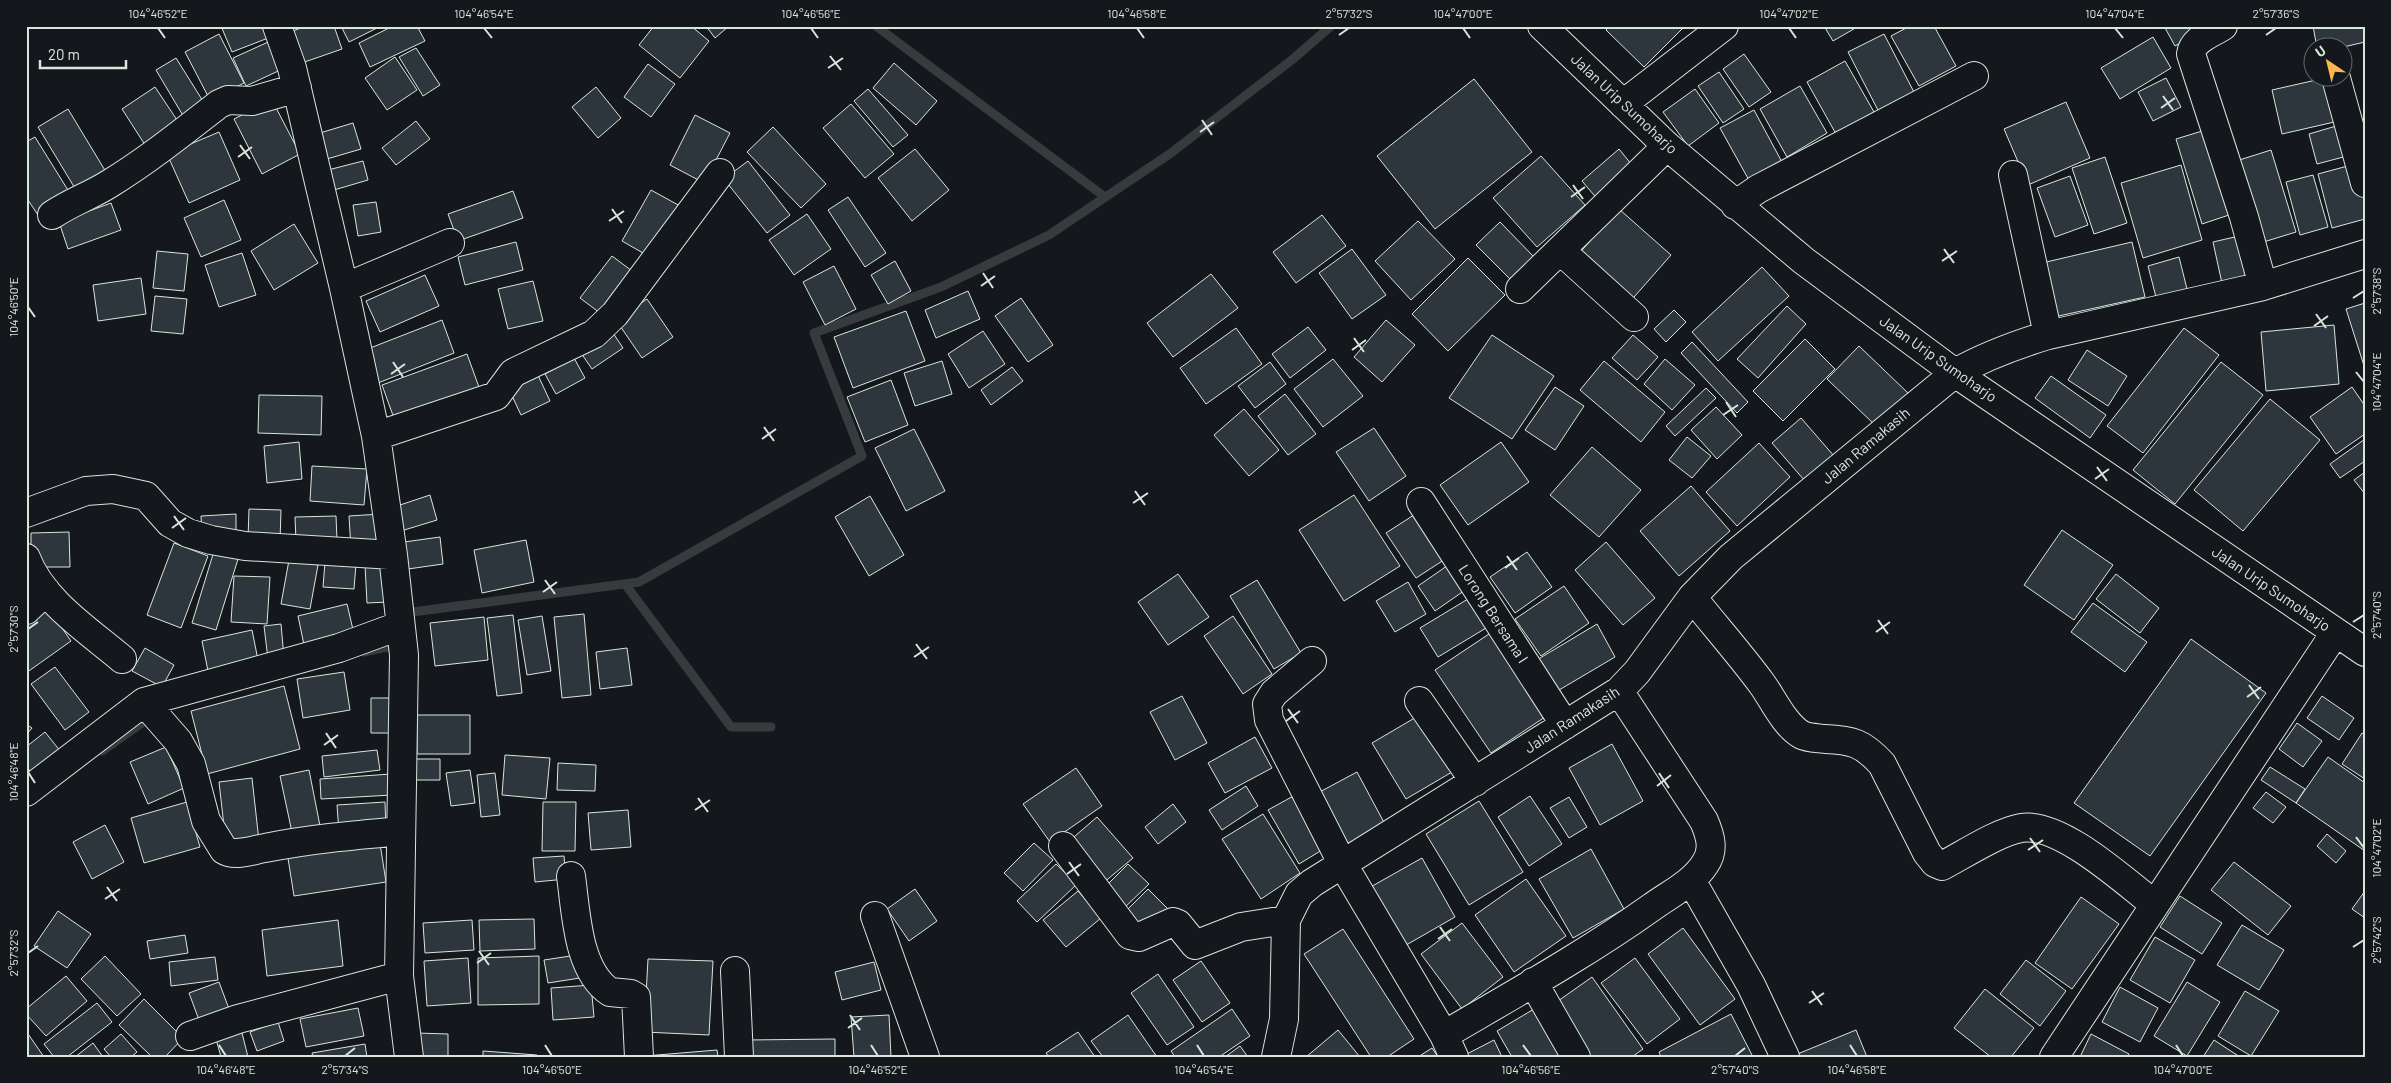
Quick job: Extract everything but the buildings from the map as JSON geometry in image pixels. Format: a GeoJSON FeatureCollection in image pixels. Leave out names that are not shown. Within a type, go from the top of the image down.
{"type":"FeatureCollection","features":[{"type":"Feature","properties":{"kind":"street"},"geometry":{"type":"LineString","coordinates":[[277,26],[297,88],[344,288],[376,436],[393,555],[401,638],[399,976],[409,1057]]}},
{"type":"Feature","properties":{"kind":"street","name":"Jalan Urip Sumoharjo"},"geometry":{"type":"LineString","coordinates":[[1542,26],[1667,146],[1804,261],[1955,373],[2365,652]]}},
{"type":"Feature","properties":{"kind":"street"},"geometry":{"type":"LineString","coordinates":[[1623,104],[1724,26]]}},
{"type":"Feature","properties":{"kind":"street"},"geometry":{"type":"LineString","coordinates":[[2223,26],[2200,38],[2192,49],[2191,54],[2244,217],[2263,286]]}},
{"type":"Feature","properties":{"kind":"street"},"geometry":{"type":"LineString","coordinates":[[1736,205],[1758,189],[1974,76]]}},
{"type":"Feature","properties":{"kind":"street"},"geometry":{"type":"LineString","coordinates":[[52,215],[73,200],[85,198],[110,184],[159,151],[219,104],[228,100],[252,101],[297,88]]}},
{"type":"Feature","properties":{"kind":"street"},"geometry":{"type":"LineString","coordinates":[[2339,88],[2365,183]]}},
{"type":"Feature","properties":{"kind":"street"},"geometry":{"type":"LineString","coordinates":[[1520,289],[1667,146]]}},
{"type":"Feature","properties":{"kind":"street"},"geometry":{"type":"LineString","coordinates":[[376,436],[496,396],[513,373],[594,334],[615,314],[720,173]]}},
{"type":"Feature","properties":{"kind":"street"},"geometry":{"type":"LineString","coordinates":[[2013,175],[2048,335]]}},
{"type":"Feature","properties":{"kind":"street"},"geometry":{"type":"LineString","coordinates":[[344,288],[450,243]]}},
{"type":"Feature","properties":{"kind":"street"},"geometry":{"type":"LineString","coordinates":[[1560,250],[1634,317]]}},
{"type":"Feature","properties":{"kind":"street","name":"Jalan Ramakasih"},"geometry":{"type":"LineString","coordinates":[[1276,1057],[1284,1019],[1286,920],[1299,894],[1312,883],[1342,864],[1619,692],[1692,597],[1730,557],[1955,373],[1986,356],[2048,335],[2263,286],[2365,254]]}},
{"type":"Feature","properties":{"kind":"street"},"geometry":{"type":"LineString","coordinates":[[26,513],[86,490],[113,489],[146,496],[170,523],[188,533],[211,540],[245,546],[393,555]]}},
{"type":"Feature","properties":{"kind":"street","name":"Lorong Bersama I"},"geometry":{"type":"LineString","coordinates":[[1421,502],[1565,725]]}},
{"type":"Feature","properties":{"kind":"street"},"geometry":{"type":"LineString","coordinates":[[26,558],[34,575],[46,591],[122,660]]}},
{"type":"Feature","properties":{"kind":"street"},"geometry":{"type":"LineString","coordinates":[[26,610],[46,591]]}},
{"type":"Feature","properties":{"kind":"street"},"geometry":{"type":"LineString","coordinates":[[1692,597],[1763,685],[1781,713],[1802,735],[1842,739],[1861,745],[1871,752],[1882,764],[1927,853],[1934,863],[1942,866],[2005,834],[2020,828],[2036,827],[2064,837],[2154,904]]}},
{"type":"Feature","properties":{"kind":"street"},"geometry":{"type":"LineString","coordinates":[[2054,1057],[2336,633]]}},
{"type":"Feature","properties":{"kind":"street"},"geometry":{"type":"LineString","coordinates":[[26,792],[152,709],[339,648],[401,638]]}},
{"type":"Feature","properties":{"kind":"street"},"geometry":{"type":"LineString","coordinates":[[1312,661],[1274,693],[1267,704],[1269,720],[1342,864],[1449,1046],[1533,982],[1621,929],[1691,880],[1706,864],[1711,853],[1704,820],[1619,692]]}},
{"type":"Feature","properties":{"kind":"street"},"geometry":{"type":"LineString","coordinates":[[1419,701],[1475,782]]}},
{"type":"Feature","properties":{"kind":"street"},"geometry":{"type":"LineString","coordinates":[[152,709],[178,741],[191,764],[206,821],[224,850],[228,853],[305,840],[401,830]]}},
{"type":"Feature","properties":{"kind":"street"},"geometry":{"type":"LineString","coordinates":[[1063,846],[1130,935],[1139,936],[1173,922],[1178,924],[1195,945],[1242,927],[1286,920]]}},
{"type":"Feature","properties":{"kind":"street"},"geometry":{"type":"LineString","coordinates":[[571,876],[582,949],[595,977],[610,992],[631,994],[636,997],[639,1057]]}},
{"type":"Feature","properties":{"kind":"street"},"geometry":{"type":"LineString","coordinates":[[1691,880],[1751,985],[1785,1057]]}},
{"type":"Feature","properties":{"kind":"street"},"geometry":{"type":"LineString","coordinates":[[875,916],[925,1057]]}},
{"type":"Feature","properties":{"kind":"street"},"geometry":{"type":"LineString","coordinates":[[735,971],[739,1057]]}},
{"type":"Feature","properties":{"kind":"street"},"geometry":{"type":"LineString","coordinates":[[190,1036],[238,1019],[399,976]]}},
{"type":"Feature","properties":{"kind":"street"},"geometry":{"type":"LineString","coordinates":[[1533,982],[1576,1057]]}},
{"type":"Feature","properties":{"kind":"waterway"},"geometry":{"type":"LineString","coordinates":[[876,26],[1105,197]]}},
{"type":"Feature","properties":{"kind":"waterway"},"geometry":{"type":"LineString","coordinates":[[405,616],[405,613],[639,582],[862,456],[814,333],[941,287],[1049,235],[1171,153],[1293,59],[1331,26]]}},
{"type":"Feature","properties":{"kind":"waterway"},"geometry":{"type":"LineString","coordinates":[[625,584],[731,727],[771,727]]}},
{"type":"Feature","properties":{"kind":"waterway"},"geometry":{"type":"LineString","coordinates":[[364,652],[400,644]]}},
{"type":"Feature","properties":{"kind":"waterway"},"geometry":{"type":"LineString","coordinates":[[102,751],[153,715]]}}]}
